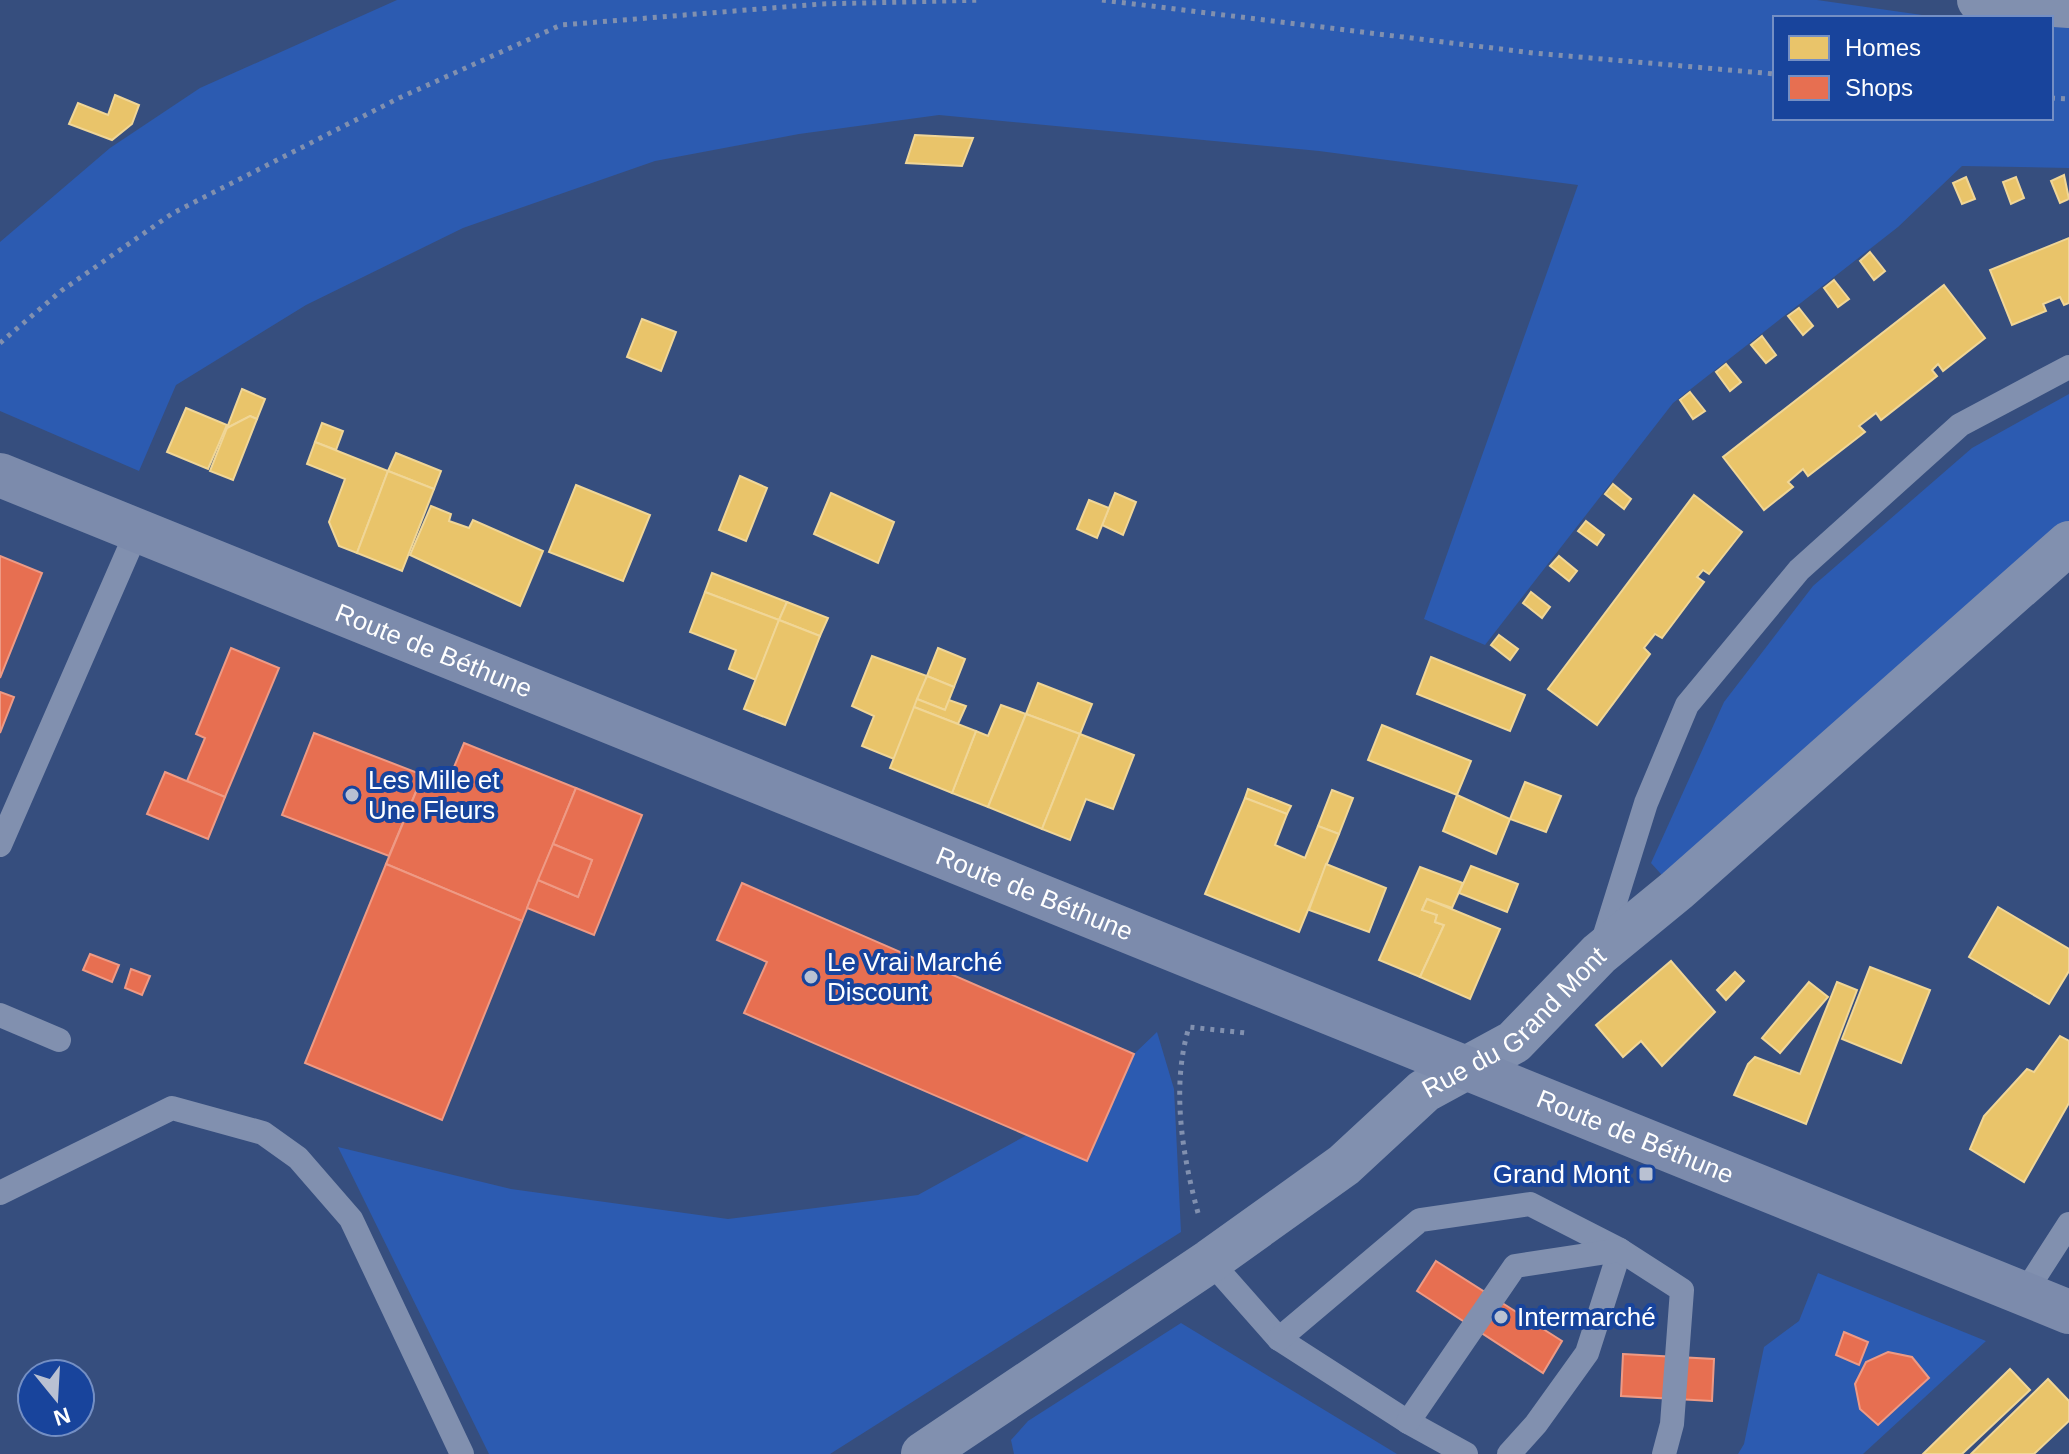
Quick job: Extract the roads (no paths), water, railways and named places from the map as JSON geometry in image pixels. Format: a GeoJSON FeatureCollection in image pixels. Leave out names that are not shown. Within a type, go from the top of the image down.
{"type":"FeatureCollection","features":[{"type":"Feature","properties":{"kind":"main road","name":"Route de Béthune"},"geometry":{"type":"LineString","coordinates":[[0,475],[2069,1312]]}},
{"type":"Feature","properties":{"kind":"street"},"geometry":{"type":"LineString","coordinates":[[1979,0],[2069,6]]}},
{"type":"Feature","properties":{"kind":"street","name":"Rue du Grand Mont"},"geometry":{"type":"LineString","coordinates":[[923,1454],[1210,1261],[1344,1165],[1424,1091],[1514,1042],[1599,954],[1689,880],[2069,543]]}},
{"type":"Feature","properties":{"kind":"lane"},"geometry":{"type":"LineString","coordinates":[[1599,954],[1646,803],[1687,705],[1799,570],[1960,425],[2069,367]]}},
{"type":"Feature","properties":{"kind":"lane"},"geometry":{"type":"LineString","coordinates":[[0,845],[137,531]]}},
{"type":"Feature","properties":{"kind":"lane"},"geometry":{"type":"LineString","coordinates":[[0,1015],[59,1040]]}},
{"type":"Feature","properties":{"kind":"lane"},"geometry":{"type":"LineString","coordinates":[[0,1193],[172,1108],[263,1133],[298,1158],[351,1219],[462,1454]]}},
{"type":"Feature","properties":{"kind":"lane"},"geometry":{"type":"LineString","coordinates":[[1279,1339],[1420,1220],[1530,1204],[1620,1250],[1682,1290],[1672,1424],[1664,1454]]}},
{"type":"Feature","properties":{"kind":"lane"},"geometry":{"type":"LineString","coordinates":[[2024,1294],[2069,1224]]}},
{"type":"Feature","properties":{"kind":"lane"},"geometry":{"type":"LineString","coordinates":[[1408,1422],[1515,1266],[1620,1250]]}},
{"type":"Feature","properties":{"kind":"lane"},"geometry":{"type":"LineString","coordinates":[[1509,1454],[1536,1424],[1587,1353],[1620,1250]]}},
{"type":"Feature","properties":{"kind":"lane"},"geometry":{"type":"LineString","coordinates":[[1210,1261],[1279,1339],[1408,1422],[1466,1454]]}},
{"type":"Feature","properties":{"kind":"place","name":"Les Mille et Une Fleurs"},"geometry":{"type":"Point","coordinates":[352,795]}},
{"type":"Feature","properties":{"kind":"place","name":"Le Vrai Marché Discount"},"geometry":{"type":"Point","coordinates":[811,977]}},
{"type":"Feature","properties":{"kind":"place","name":"Grand Mont"},"geometry":{"type":"Point","coordinates":[1646,1174]}},
{"type":"Feature","properties":{"kind":"place","name":"Intermarché"},"geometry":{"type":"Point","coordinates":[1501,1317]}}]}
